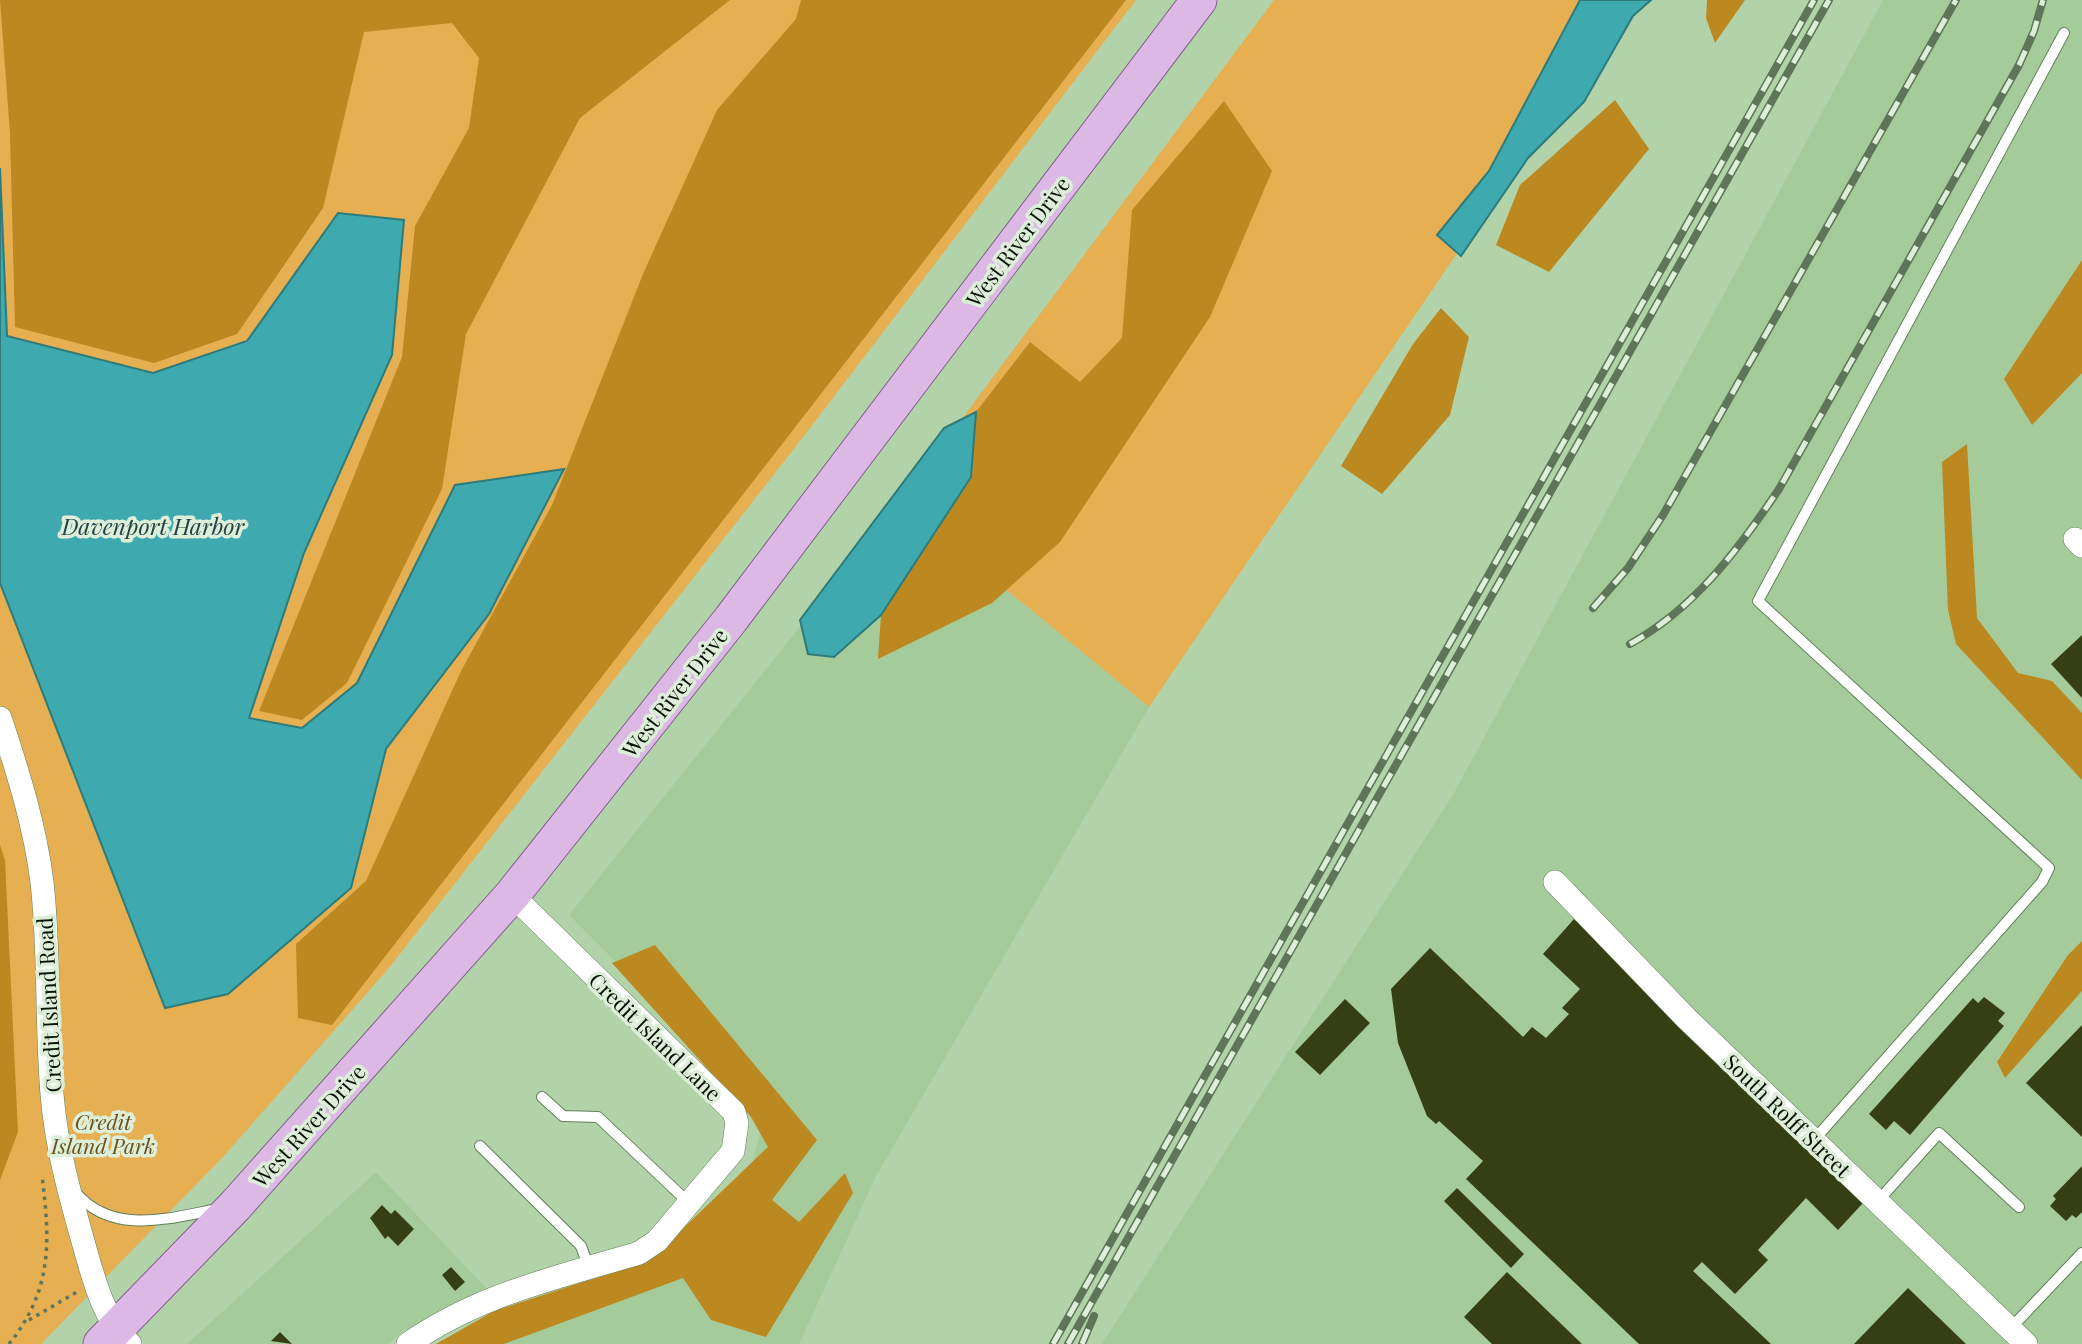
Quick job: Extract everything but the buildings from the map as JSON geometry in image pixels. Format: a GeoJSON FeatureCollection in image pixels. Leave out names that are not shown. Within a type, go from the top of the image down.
{"type":"FeatureCollection","features":[{"type":"Feature","properties":{"kind":"main road","name":"West River Drive"},"geometry":{"type":"LineString","coordinates":[[116,1339],[512,895],[732,619],[1199,0]]}},
{"type":"Feature","properties":{"kind":"street","name":"Credit Island Road"},"geometry":{"type":"LineString","coordinates":[[0,718],[33,826],[40,871],[48,965],[52,1096],[65,1180],[94,1282],[116,1339]]}},
{"type":"Feature","properties":{"kind":"street","name":"South Rolff Street"},"geometry":{"type":"LineString","coordinates":[[1555,882],[1686,1017],[2018,1336]]}},
{"type":"Feature","properties":{"kind":"street","name":"Credit Island Lane"},"geometry":{"type":"LineString","coordinates":[[408,1344],[445,1318],[487,1300],[639,1253],[657,1241],[733,1151],[737,1123],[734,1112],[512,895]]}},
{"type":"Feature","properties":{"kind":"lane"},"geometry":{"type":"LineString","coordinates":[[1814,1140],[2042,882],[2049,868],[1758,601],[2064,33]]}},
{"type":"Feature","properties":{"kind":"lane"},"geometry":{"type":"LineString","coordinates":[[542,1097],[563,1116],[598,1117],[689,1203]]}},
{"type":"Feature","properties":{"kind":"lane"},"geometry":{"type":"LineString","coordinates":[[1878,1201],[1939,1133],[2019,1207]]}},
{"type":"Feature","properties":{"kind":"lane"},"geometry":{"type":"LineString","coordinates":[[480,1146],[581,1246],[589,1268]]}},
{"type":"Feature","properties":{"kind":"lane"},"geometry":{"type":"LineString","coordinates":[[65,1180],[87,1206],[118,1219],[148,1222],[235,1206]]}},
{"type":"Feature","properties":{"kind":"lane"},"geometry":{"type":"LineString","coordinates":[[2018,1336],[2082,1253]]}},
{"type":"Feature","properties":{"kind":"path"},"geometry":{"type":"LineString","coordinates":[[9,1344],[27,1321],[94,1282]]}},
{"type":"Feature","properties":{"kind":"shaded area"},"geometry":{"type":"Polygon","coordinates":[[[0,0],[730,0],[580,118],[466,334],[442,489],[347,683],[302,720],[259,711],[402,357],[415,226],[469,128],[479,58],[452,23],[364,32],[323,208],[237,334],[154,363],[15,327],[10,133],[0,0]]]}},
{"type":"Feature","properties":{"kind":"shaded area"},"geometry":{"type":"Polygon","coordinates":[[[801,0],[1126,0],[332,1025],[298,1018],[296,944],[366,881],[461,671],[552,505],[643,274],[717,110],[796,19],[801,0]]]}},
{"type":"Feature","properties":{"kind":"shaded area"},"geometry":{"type":"Polygon","coordinates":[[[1707,0],[1745,0],[1715,43],[1706,18],[1707,0]]]}},
{"type":"Feature","properties":{"kind":"shaded area"},"geometry":{"type":"Polygon","coordinates":[[[1883,0],[2082,0],[2082,1344],[1102,1344],[1454,793],[1883,0]]]}},
{"type":"Feature","properties":{"kind":"shaded area"},"geometry":{"type":"Polygon","coordinates":[[[1615,100],[1649,149],[1549,272],[1496,245],[1520,185],[1615,100]]]}},
{"type":"Feature","properties":{"kind":"shaded area"},"geometry":{"type":"Polygon","coordinates":[[[1224,101],[1272,171],[1210,317],[1060,542],[992,603],[878,659],[881,615],[970,477],[976,412],[1030,342],[1080,382],[1122,338],[1132,210],[1224,101]]]}},
{"type":"Feature","properties":{"kind":"shaded area"},"geometry":{"type":"Polygon","coordinates":[[[2082,260],[2082,373],[2032,425],[2004,379],[2082,260]]]}},
{"type":"Feature","properties":{"kind":"shaded area"},"geometry":{"type":"Polygon","coordinates":[[[1441,308],[1469,337],[1450,415],[1382,494],[1341,466],[1413,344],[1441,308]]]}},
{"type":"Feature","properties":{"kind":"shaded area"},"geometry":{"type":"Polygon","coordinates":[[[1967,444],[1977,618],[2018,673],[2052,681],[2082,713],[2082,780],[1956,644],[1948,610],[1942,462],[1967,444]]]}},
{"type":"Feature","properties":{"kind":"shaded area"},"geometry":{"type":"Polygon","coordinates":[[[900,502],[1149,707],[875,1178],[799,1344],[453,1344],[644,1273],[748,1182],[765,1111],[569,915],[900,502]]]}},
{"type":"Feature","properties":{"kind":"shaded area"},"geometry":{"type":"Polygon","coordinates":[[[0,845],[5,860],[18,1132],[0,1180],[0,845]]]}},
{"type":"Feature","properties":{"kind":"shaded area"},"geometry":{"type":"Polygon","coordinates":[[[2082,941],[2082,991],[2005,1078],[1997,1062],[2068,955],[2082,941]]]}},
{"type":"Feature","properties":{"kind":"shaded area"},"geometry":{"type":"Polygon","coordinates":[[[655,945],[817,1140],[772,1200],[799,1222],[845,1173],[853,1193],[766,1337],[711,1320],[683,1278],[504,1344],[436,1344],[494,1311],[650,1260],[768,1147],[751,1117],[612,963],[655,945]]]}},
{"type":"Feature","properties":{"kind":"shaded area"},"geometry":{"type":"Polygon","coordinates":[[[376,1172],[489,1291],[405,1330],[388,1344],[187,1344],[376,1172]]]}},
{"type":"Feature","properties":{"kind":"green space","name":"Credit Island Park"},"geometry":{"type":"Polygon","coordinates":[[[0,0],[1136,0],[807,432],[389,968],[223,1157],[41,1344],[0,1344],[0,583],[166,1008],[228,994],[351,888],[386,749],[489,614],[563,469],[455,485],[357,683],[302,728],[248,718],[304,553],[338,213],[247,341],[153,373],[7,336],[0,168],[0,0]]]}},
{"type":"Feature","properties":{"kind":"green space"},"geometry":{"type":"Polygon","coordinates":[[[1274,0],[1629,0],[1149,707],[900,502],[1274,0]]]}},
{"type":"Feature","properties":{"kind":"water"},"geometry":{"type":"Polygon","coordinates":[[[1580,0],[1651,0],[1633,16],[1584,102],[1528,158],[1461,256],[1437,235],[1489,171],[1580,0]]]}},
{"type":"Feature","properties":{"kind":"water","name":"Davenport Harbor"},"geometry":{"type":"Polygon","coordinates":[[[0,168],[7,336],[153,373],[247,341],[338,213],[404,220],[392,355],[304,553],[249,718],[302,728],[357,683],[455,485],[564,469],[489,614],[386,749],[351,888],[228,994],[165,1008],[0,583],[0,168]]]}},
{"type":"Feature","properties":{"kind":"water"},"geometry":{"type":"Polygon","coordinates":[[[976,412],[971,477],[881,615],[834,657],[808,654],[800,620],[944,428],[976,412]]]}},
{"type":"Feature","properties":{"kind":"railway"},"geometry":{"type":"LineString","coordinates":[[1053,1344],[1814,0]]}},
{"type":"Feature","properties":{"kind":"railway"},"geometry":{"type":"LineString","coordinates":[[1068,1344],[1829,0]]}},
{"type":"Feature","properties":{"kind":"railway"},"geometry":{"type":"LineString","coordinates":[[1593,608],[1628,568],[1663,515],[1956,0]]}},
{"type":"Feature","properties":{"kind":"railway"},"geometry":{"type":"LineString","coordinates":[[1630,644],[1675,613],[1714,576],[1779,489],[2019,65],[2034,31],[2043,0]]}},
{"type":"Feature","properties":{"kind":"railway"},"geometry":{"type":"LineString","coordinates":[[1082,1344],[1094,1316]]}}]}
